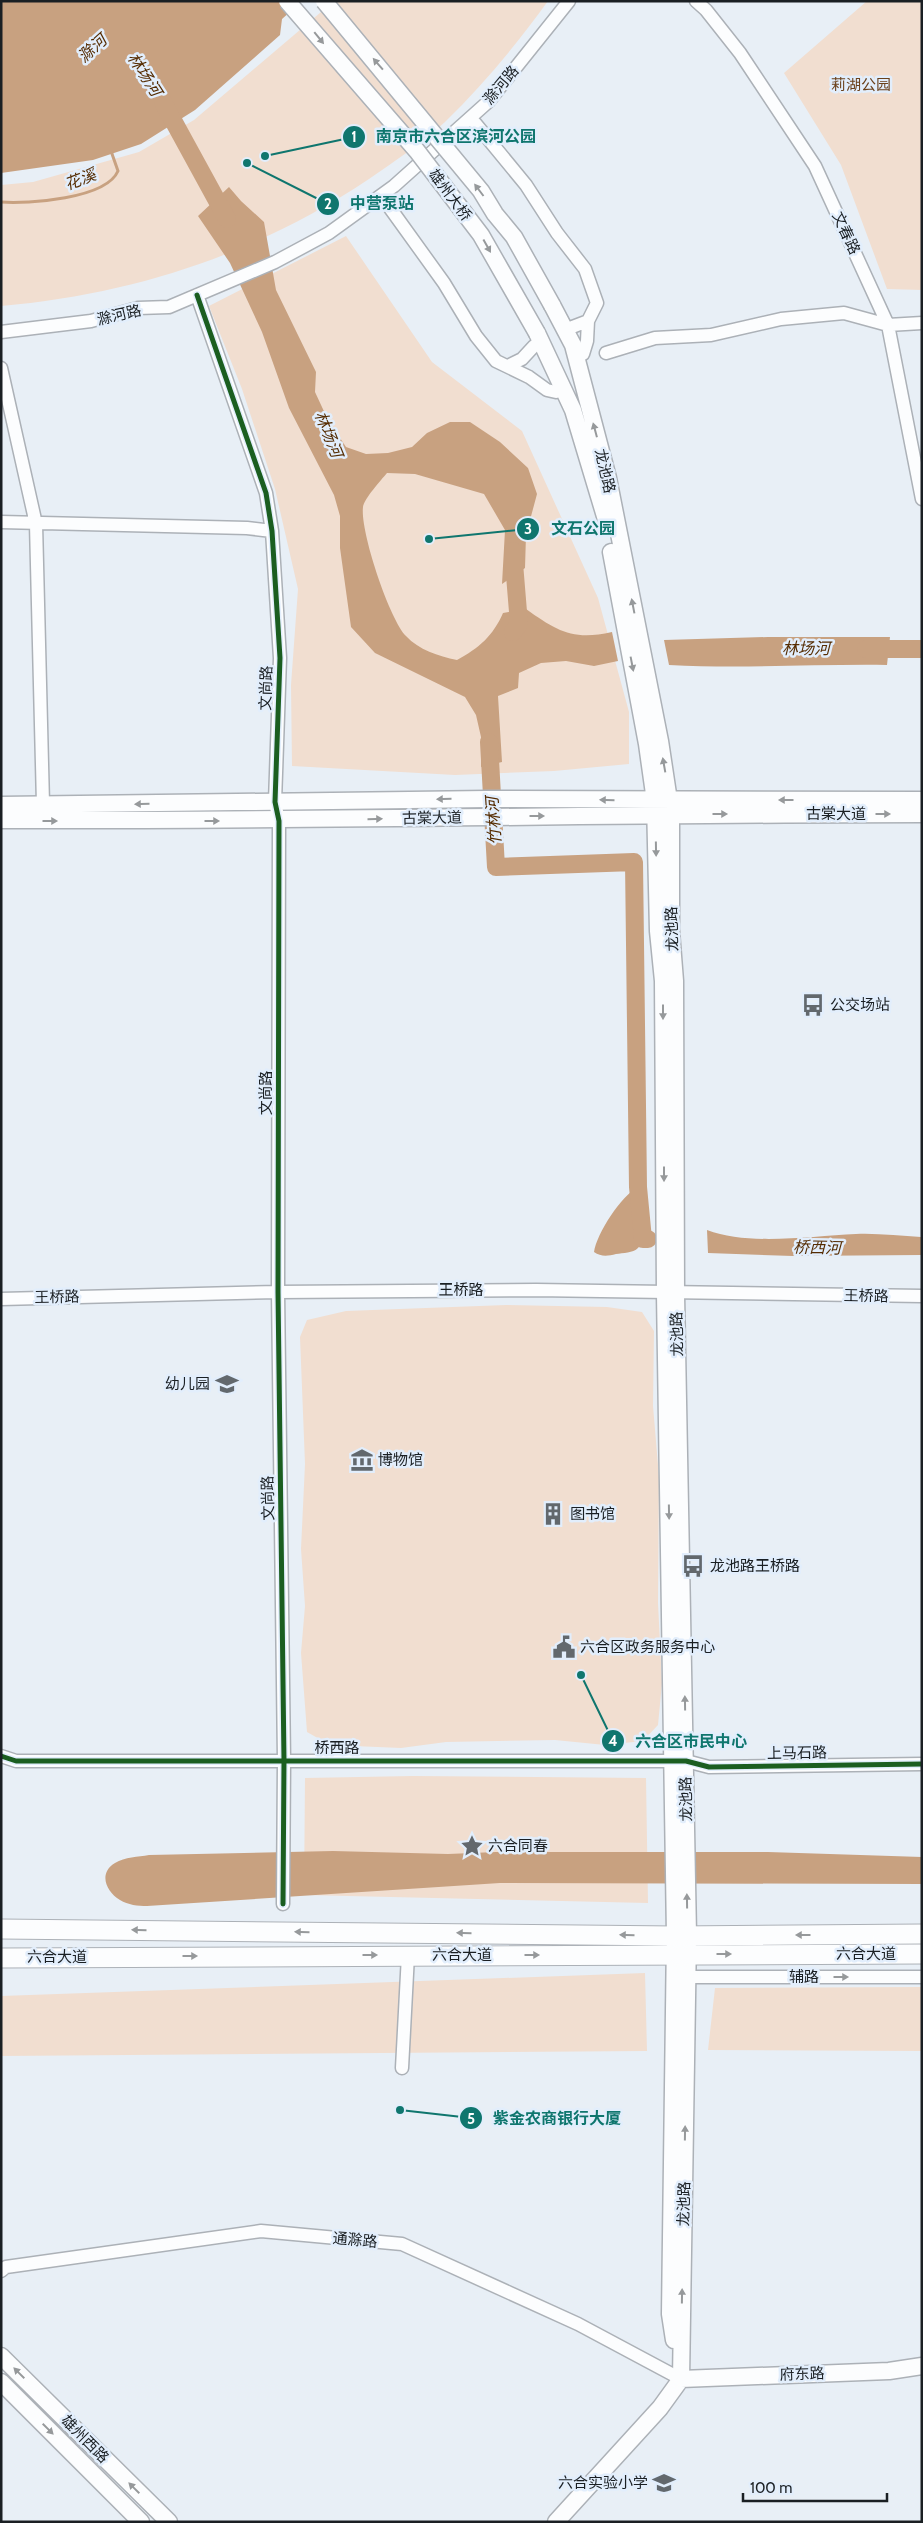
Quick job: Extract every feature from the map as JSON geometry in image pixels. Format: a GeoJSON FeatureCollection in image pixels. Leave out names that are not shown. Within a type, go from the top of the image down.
{"type":"FeatureCollection","features":[{"type":"Feature","properties":{"kind":"highway","name":"六合大道"},"geometry":{"type":"LineString","coordinates":[[1,1929],[681,1945],[922,1954]]}},
{"type":"Feature","properties":{"kind":"highway","name":"六合大道"},"geometry":{"type":"LineString","coordinates":[[1,1958],[408,1955],[922,1934]]}},
{"type":"Feature","properties":{"kind":"main road","name":"雄州大桥"},"geometry":{"type":"LineString","coordinates":[[287,1],[417,151],[475,228],[536,339]]}},
{"type":"Feature","properties":{"kind":"main road","name":"雄州大桥"},"geometry":{"type":"LineString","coordinates":[[324,1],[481,191],[495,214],[514,237],[552,305]]}},
{"type":"Feature","properties":{"kind":"main road","name":"龙池路"},"geometry":{"type":"LineString","coordinates":[[552,305],[572,345],[608,478],[663,808],[658,931],[663,982],[680,1761],[681,1945],[670,2314],[681,2379]]}},
{"type":"Feature","properties":{"kind":"main road","name":"龙池路"},"geometry":{"type":"LineString","coordinates":[[536,339],[573,410],[605,514],[647,744],[663,808]]}},
{"type":"Feature","properties":{"kind":"main road","name":"古棠大道"},"geometry":{"type":"LineString","coordinates":[[1,805],[487,798],[663,808],[922,814]]}},
{"type":"Feature","properties":{"kind":"main road","name":"古棠大道"},"geometry":{"type":"LineString","coordinates":[[1,820],[279,821],[922,800]]}},
{"type":"Feature","properties":{"kind":"main road","name":"龙池路"},"geometry":{"type":"LineString","coordinates":[[681,1945],[687,1977],[681,2379]]}},
{"type":"Feature","properties":{"kind":"main road","name":"雄州西路"},"geometry":{"type":"LineString","coordinates":[[1,2356],[169,2522]]}},
{"type":"Feature","properties":{"kind":"main road","name":"府东路"},"geometry":{"type":"LineString","coordinates":[[681,2379],[889,2371],[922,2366]]}},
{"type":"Feature","properties":{"kind":"main road"},"geometry":{"type":"LineString","coordinates":[[556,2522],[660,2408],[681,2379]]}},
{"type":"Feature","properties":{"kind":"main road","name":"雄州西路"},"geometry":{"type":"LineString","coordinates":[[1,2382],[141,2522]]}},
{"type":"Feature","properties":{"kind":"street","name":"滁河路"},"geometry":{"type":"LineString","coordinates":[[1,332],[91,321],[138,308],[169,307],[276,262],[343,224],[394,186],[489,101],[569,1]]}},
{"type":"Feature","properties":{"kind":"street","name":"文春路"},"geometry":{"type":"LineString","coordinates":[[696,1],[706,10],[740,53],[815,166],[888,324],[922,499]]}},
{"type":"Feature","properties":{"kind":"street"},"geometry":{"type":"LineString","coordinates":[[475,123],[526,185],[557,233],[585,269],[598,303],[588,321],[587,341],[583,354]]}},
{"type":"Feature","properties":{"kind":"street"},"geometry":{"type":"LineString","coordinates":[[390,208],[444,283],[476,336],[496,360],[547,390],[556,392]]}},
{"type":"Feature","properties":{"kind":"street","name":"文尚路"},"geometry":{"type":"LineString","coordinates":[[196,295],[266,493],[272,531],[280,658],[275,802],[279,821],[278,1292],[284,1760],[283,1904]]}},
{"type":"Feature","properties":{"kind":"street"},"geometry":{"type":"LineString","coordinates":[[606,353],[655,338],[711,335],[781,319],[844,313],[888,324],[922,323]]}},
{"type":"Feature","properties":{"kind":"street"},"geometry":{"type":"LineString","coordinates":[[567,329],[588,321]]}},
{"type":"Feature","properties":{"kind":"street"},"geometry":{"type":"LineString","coordinates":[[508,366],[522,360],[536,339]]}},
{"type":"Feature","properties":{"kind":"street"},"geometry":{"type":"LineString","coordinates":[[1,368],[36,524],[43,804]]}},
{"type":"Feature","properties":{"kind":"street"},"geometry":{"type":"LineString","coordinates":[[1,522],[247,528],[272,531]]}},
{"type":"Feature","properties":{"kind":"street","name":"王桥路"},"geometry":{"type":"LineString","coordinates":[[1,1299],[278,1292],[536,1290],[670,1294],[922,1296]]}},
{"type":"Feature","properties":{"kind":"street","name":"桥西路"},"geometry":{"type":"LineString","coordinates":[[1,1756],[16,1761],[680,1761]]}},
{"type":"Feature","properties":{"kind":"street","name":"上马石路"},"geometry":{"type":"LineString","coordinates":[[680,1761],[709,1767],[922,1764]]}},
{"type":"Feature","properties":{"kind":"street"},"geometry":{"type":"LineString","coordinates":[[402,2068],[408,1955]]}},
{"type":"Feature","properties":{"kind":"street","name":"辅路"},"geometry":{"type":"LineString","coordinates":[[687,1977],[922,1977]]}},
{"type":"Feature","properties":{"kind":"street","name":"通滁路"},"geometry":{"type":"LineString","coordinates":[[1,2270],[6,2267],[261,2231],[402,2244],[578,2324],[681,2379]]}},
{"type":"Feature","properties":{"kind":"green space"},"geometry":{"type":"Polygon","coordinates":[[[334,1],[548,1],[499,64],[445,122],[369,179],[283,229],[193,266],[147,280],[100,292],[1,306],[1,185],[33,182],[139,152],[194,120],[334,1]]]}},
{"type":"Feature","properties":{"kind":"green space","name":"莉湖公园"},"geometry":{"type":"Polygon","coordinates":[[[867,1],[922,1],[922,290],[887,289],[841,165],[784,73],[867,1]]]}},
{"type":"Feature","properties":{"kind":"green space"},"geometry":{"type":"Polygon","coordinates":[[[346,236],[432,362],[522,431],[598,598],[629,712],[629,764],[554,771],[455,775],[292,766],[291,685],[298,589],[275,489],[242,389],[209,306],[346,236]]]}},
{"type":"Feature","properties":{"kind":"green space"},"geometry":{"type":"Polygon","coordinates":[[[506,1305],[607,1307],[642,1312],[654,1331],[653,1406],[659,1477],[658,1603],[662,1683],[658,1725],[643,1741],[605,1745],[555,1740],[446,1742],[401,1748],[330,1745],[307,1732],[301,1653],[305,1606],[301,1549],[305,1464],[300,1337],[307,1320],[346,1311],[506,1305]]]}},
{"type":"Feature","properties":{"kind":"green space"},"geometry":{"type":"Polygon","coordinates":[[[413,1776],[646,1778],[648,1903],[304,1895],[305,1778],[413,1776]]]}},
{"type":"Feature","properties":{"kind":"green space"},"geometry":{"type":"Polygon","coordinates":[[[645,1973],[647,2051],[1,2056],[1,1996],[645,1973]]]}},
{"type":"Feature","properties":{"kind":"green space"},"geometry":{"type":"Polygon","coordinates":[[[922,1987],[922,2051],[708,2050],[715,1988],[922,1987]]]}},
{"type":"Feature","properties":{"kind":"water","name":"滁河"},"geometry":{"type":"Polygon","coordinates":[[[1,1],[302,1],[282,19],[280,35],[195,110],[141,144],[93,160],[1,173],[1,1]]]}},
{"type":"Feature","properties":{"kind":"water"},"geometry":{"type":"Polygon","coordinates":[[[229,187],[264,222],[276,290],[316,372],[315,392],[328,420],[346,447],[366,454],[388,453],[412,447],[427,433],[450,422],[470,422],[500,442],[528,468],[537,494],[526,535],[525,568],[502,584],[505,530],[484,494],[415,474],[387,473],[369,495],[363,507],[366,535],[384,594],[399,626],[406,636],[429,652],[457,660],[472,651],[490,635],[503,613],[526,609],[557,628],[576,634],[586,635],[612,632],[618,661],[594,666],[566,661],[541,663],[519,673],[518,688],[498,696],[502,762],[481,767],[481,737],[476,715],[465,697],[375,653],[351,627],[340,548],[340,516],[334,495],[289,408],[262,332],[230,263],[198,216],[229,187]]]}},
{"type":"Feature","properties":{"kind":"water"},"geometry":{"type":"Polygon","coordinates":[[[768,637],[890,637],[887,665],[723,667],[669,665],[664,640],[768,637]]]}},
{"type":"Feature","properties":{"kind":"water"},"geometry":{"type":"Polygon","coordinates":[[[638,1187],[643,1209],[644,1235],[642,1243],[636,1250],[631,1252],[607,1256],[594,1252],[605,1225],[617,1207],[624,1198],[638,1187]]]}},
{"type":"Feature","properties":{"kind":"water","name":"桥西河"},"geometry":{"type":"Polygon","coordinates":[[[707,1230],[724,1235],[760,1239],[864,1234],[921,1237],[921,1255],[793,1256],[708,1253],[707,1230]]]}},
{"type":"Feature","properties":{"kind":"water"},"geometry":{"type":"Polygon","coordinates":[[[333,1851],[448,1854],[496,1852],[768,1852],[922,1857],[922,1884],[500,1883],[147,1906],[133,1905],[115,1897],[108,1887],[105,1877],[110,1867],[119,1861],[149,1855],[333,1851]]]}},
{"type":"Feature","properties":{"kind":"waterway","name":"林场河"},"geometry":{"type":"LineString","coordinates":[[163,102],[227,219]]}},
{"type":"Feature","properties":{"kind":"waterway","name":"花溪"},"geometry":{"type":"LineString","coordinates":[[1,202],[29,202],[65,198],[98,188],[111,180],[118,171],[111,151]]}},
{"type":"Feature","properties":{"kind":"waterway","name":"竹林河"},"geometry":{"type":"LineString","coordinates":[[513,551],[519,624],[513,632]]}},
{"type":"Feature","properties":{"kind":"waterway","name":"林场河"},"geometry":{"type":"LineString","coordinates":[[866,649],[922,649]]}},
{"type":"Feature","properties":{"kind":"waterway","name":"竹林河"},"geometry":{"type":"LineString","coordinates":[[489,742],[496,867],[634,862],[638,1187],[643,1239],[648,1239]]}},
{"type":"Feature","properties":{"kind":"cycle path"},"geometry":{"type":"LineString","coordinates":[[197,295],[266,493],[272,531],[280,658],[275,802],[279,821],[278,1292],[284,1760],[283,1904]]}},
{"type":"Feature","properties":{"kind":"cycle path"},"geometry":{"type":"LineString","coordinates":[[1,1756],[16,1761],[686,1761],[709,1767],[922,1764]]}},
{"type":"Feature","properties":{"kind":"place","name":"南京市六合区滨河公园"},"geometry":{"type":"Point","coordinates":[265,156]}},
{"type":"Feature","properties":{"kind":"place","name":"中营泵站"},"geometry":{"type":"Point","coordinates":[247,163]}},
{"type":"Feature","properties":{"kind":"place","name":"文石公园"},"geometry":{"type":"Point","coordinates":[429,539]}},
{"type":"Feature","properties":{"kind":"place","name":"公交场站"},"geometry":{"type":"Point","coordinates":[813,1005]}},
{"type":"Feature","properties":{"kind":"place","name":"幼儿园"},"geometry":{"type":"Point","coordinates":[227,1384]}},
{"type":"Feature","properties":{"kind":"place","name":"博物馆"},"geometry":{"type":"Point","coordinates":[362,1460]}},
{"type":"Feature","properties":{"kind":"place","name":"图书馆"},"geometry":{"type":"Point","coordinates":[553,1514]}},
{"type":"Feature","properties":{"kind":"place","name":"龙池路王桥路"},"geometry":{"type":"Point","coordinates":[693,1566]}},
{"type":"Feature","properties":{"kind":"place","name":"六合区政务服务中心"},"geometry":{"type":"Point","coordinates":[564,1647]}},
{"type":"Feature","properties":{"kind":"place","name":"六合区市民中心"},"geometry":{"type":"Point","coordinates":[581,1675]}},
{"type":"Feature","properties":{"kind":"place","name":"六合同春"},"geometry":{"type":"Point","coordinates":[472,1846]}},
{"type":"Feature","properties":{"kind":"place","name":"紫金农商银行大厦"},"geometry":{"type":"Point","coordinates":[400,2110]}},
{"type":"Feature","properties":{"kind":"place","name":"六合实验小学"},"geometry":{"type":"Point","coordinates":[664,2483]}}]}
